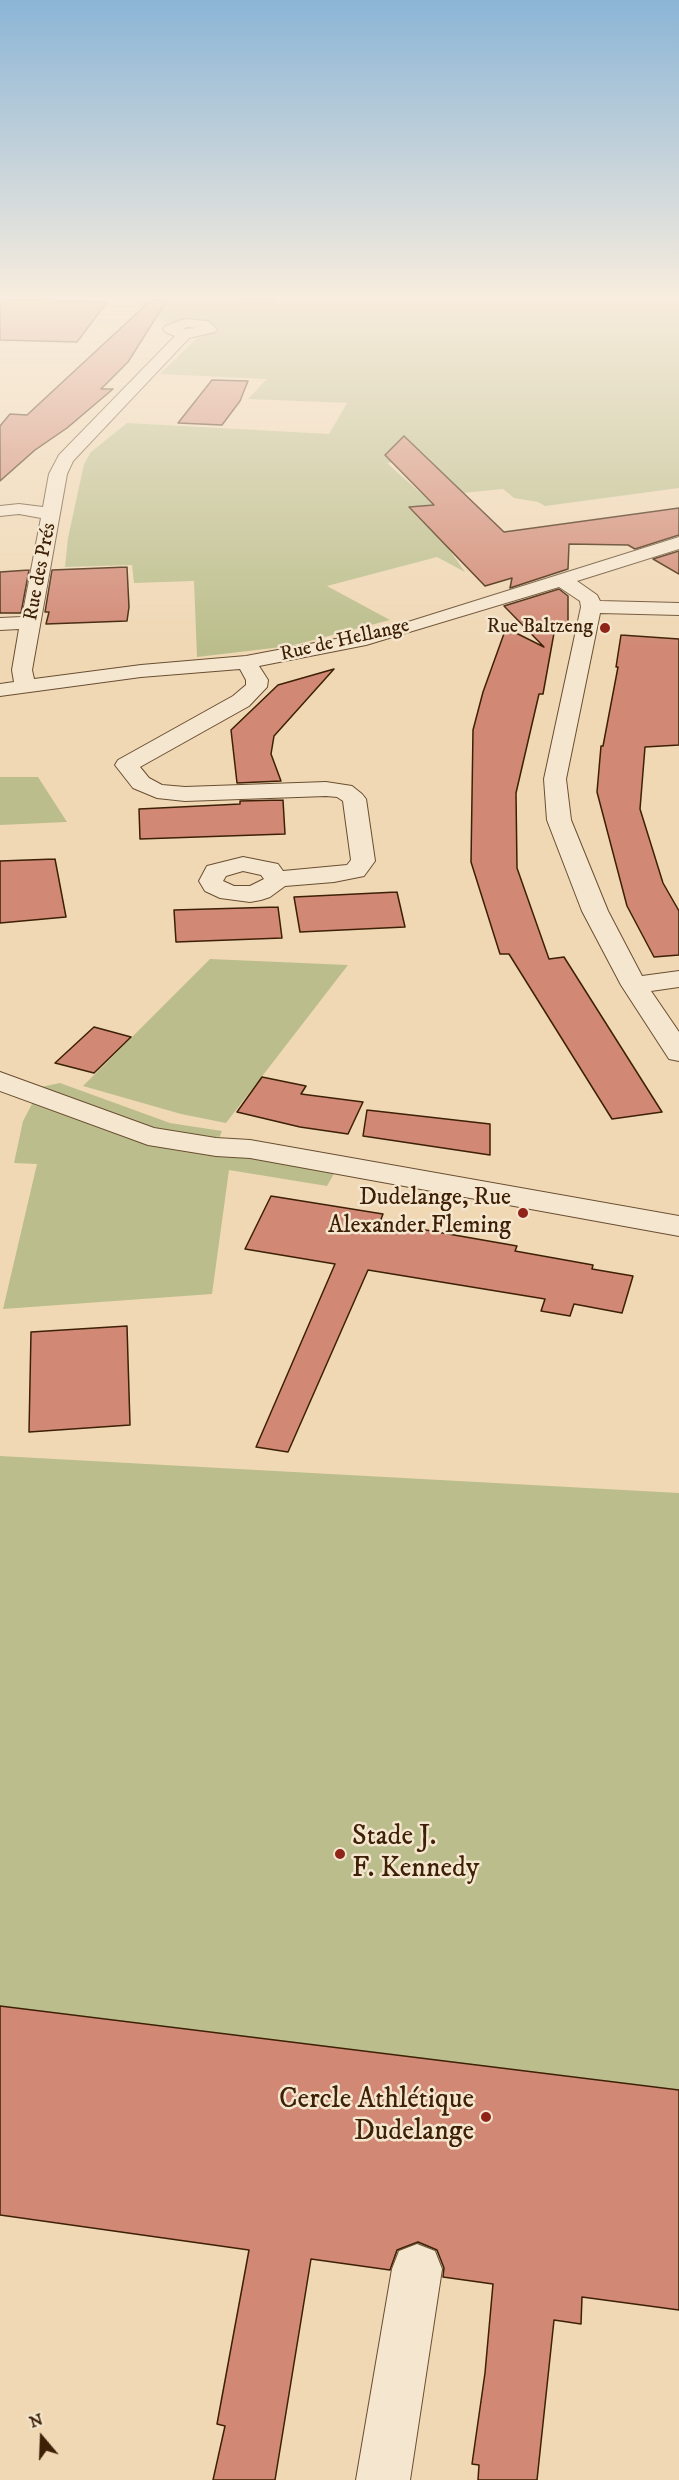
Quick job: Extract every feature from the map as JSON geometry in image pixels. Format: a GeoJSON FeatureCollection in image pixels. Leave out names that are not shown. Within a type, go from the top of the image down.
{"type":"FeatureCollection","features":[{"type":"Feature","properties":{"kind":"street","name":"Rue des Prés"},"geometry":{"type":"LineString","coordinates":[[25,686],[22,670],[58,474],[65,459],[107,416]]}},
{"type":"Feature","properties":{"kind":"street"},"geometry":{"type":"LineString","coordinates":[[0,511],[19,509],[52,514]]}},
{"type":"Feature","properties":{"kind":"street","name":"Rue de Hellange"},"geometry":{"type":"LineString","coordinates":[[0,690],[141,671],[246,662],[359,641],[415,626],[679,543]]}},
{"type":"Feature","properties":{"kind":"street"},"geometry":{"type":"LineString","coordinates":[[560,579],[590,599],[591,607],[555,779],[559,820],[595,912],[634,985],[679,1053]]}},
{"type":"Feature","properties":{"kind":"street"},"geometry":{"type":"LineString","coordinates":[[591,607],[679,609]]}},
{"type":"Feature","properties":{"kind":"street"},"geometry":{"type":"LineString","coordinates":[[0,624],[31,623]]}},
{"type":"Feature","properties":{"kind":"street"},"geometry":{"type":"LineString","coordinates":[[246,662],[257,680],[256,687],[241,700],[126,765],[141,783],[157,791],[185,794],[326,789],[344,791],[354,799],[363,861],[355,871],[334,875],[276,879]]}},
{"type":"Feature","properties":{"kind":"street"},"geometry":{"type":"LineString","coordinates":[[634,985],[679,979]]}},
{"type":"Feature","properties":{"kind":"street"},"geometry":{"type":"LineString","coordinates":[[0,1081],[148,1136],[216,1147],[261,1151],[679,1226]]}},
{"type":"Feature","properties":{"kind":"street"},"geometry":{"type":"LineString","coordinates":[[383,2480],[417,2269]]}},
{"type":"Feature","properties":{"kind":"green space"},"geometry":{"type":"Polygon","coordinates":[[[340,416],[679,416],[679,488],[545,506],[538,502],[514,498],[503,489],[463,493],[427,458],[387,463],[434,505],[409,508],[448,548],[465,572],[437,557],[327,586],[390,620],[290,646],[197,657],[194,581],[134,583],[132,565],[65,567],[68,538],[84,464],[91,452],[127,423],[329,434],[340,416]]]}},
{"type":"Feature","properties":{"kind":"green space"},"geometry":{"type":"Polygon","coordinates":[[[0,777],[38,777],[67,822],[0,825],[0,777]]]}},
{"type":"Feature","properties":{"kind":"green space"},"geometry":{"type":"Polygon","coordinates":[[[210,959],[348,965],[226,1123],[181,1114],[83,1086],[210,959]]]}},
{"type":"Feature","properties":{"kind":"green space"},"geometry":{"type":"Polygon","coordinates":[[[60,1083],[170,1123],[222,1131],[216,1146],[339,1165],[327,1186],[229,1170],[212,1294],[3,1309],[37,1164],[14,1163],[23,1121],[41,1087],[60,1083]]]}},
{"type":"Feature","properties":{"kind":"green space","name":"Stade J. F. Kennedy"},"geometry":{"type":"Polygon","coordinates":[[[0,1456],[679,1493],[679,2308],[417,2269],[0,2214],[0,1456]]]}},
{"type":"Feature","properties":{"kind":"building"},"geometry":{"type":"Polygon","coordinates":[[[9,416],[81,416],[35,450],[0,481],[0,426],[9,416]]]}},
{"type":"Feature","properties":{"kind":"building"},"geometry":{"type":"Polygon","coordinates":[[[184,416],[229,416],[222,425],[178,423],[184,416]]]}},
{"type":"Feature","properties":{"kind":"building"},"geometry":{"type":"Polygon","coordinates":[[[404,436],[504,532],[679,508],[679,535],[635,549],[628,545],[569,544],[568,569],[510,588],[512,578],[485,586],[409,507],[434,505],[385,455],[404,436]]]}},
{"type":"Feature","properties":{"kind":"building"},"geometry":{"type":"Polygon","coordinates":[[[679,551],[679,574],[653,559],[679,551]]]}},
{"type":"Feature","properties":{"kind":"building"},"geometry":{"type":"Polygon","coordinates":[[[127,567],[129,607],[127,621],[46,624],[49,612],[45,612],[52,570],[127,567]]]}},
{"type":"Feature","properties":{"kind":"building"},"geometry":{"type":"Polygon","coordinates":[[[29,570],[21,613],[0,613],[0,572],[29,570]]]}},
{"type":"Feature","properties":{"kind":"building"},"geometry":{"type":"Polygon","coordinates":[[[559,589],[568,596],[568,623],[556,622],[543,694],[539,694],[516,793],[517,868],[549,959],[564,957],[662,1112],[612,1119],[509,954],[500,954],[471,862],[473,730],[483,692],[506,628],[544,647],[504,606],[559,589]]]}},
{"type":"Feature","properties":{"kind":"building"},"geometry":{"type":"Polygon","coordinates":[[[621,635],[679,639],[679,745],[645,747],[640,809],[663,883],[679,911],[679,955],[654,957],[627,906],[597,792],[601,746],[603,746],[618,667],[616,667],[621,635]]]}},
{"type":"Feature","properties":{"kind":"building"},"geometry":{"type":"Polygon","coordinates":[[[334,669],[274,736],[271,754],[281,781],[237,783],[231,730],[278,685],[334,669]]]}},
{"type":"Feature","properties":{"kind":"building"},"geometry":{"type":"Polygon","coordinates":[[[283,800],[285,834],[140,839],[139,809],[283,800]]]}},
{"type":"Feature","properties":{"kind":"building"},"geometry":{"type":"Polygon","coordinates":[[[55,859],[66,917],[0,923],[0,861],[55,859]]]}},
{"type":"Feature","properties":{"kind":"building"},"geometry":{"type":"Polygon","coordinates":[[[397,892],[405,927],[300,932],[294,897],[397,892]]]}},
{"type":"Feature","properties":{"kind":"building"},"geometry":{"type":"Polygon","coordinates":[[[278,907],[282,938],[176,942],[174,910],[278,907]]]}},
{"type":"Feature","properties":{"kind":"building"},"geometry":{"type":"Polygon","coordinates":[[[94,1027],[131,1037],[94,1073],[55,1063],[94,1027]]]}},
{"type":"Feature","properties":{"kind":"building"},"geometry":{"type":"Polygon","coordinates":[[[262,1077],[306,1086],[301,1094],[363,1102],[348,1134],[300,1127],[237,1112],[262,1077]]]}},
{"type":"Feature","properties":{"kind":"building"},"geometry":{"type":"Polygon","coordinates":[[[367,1110],[490,1124],[490,1155],[363,1136],[367,1110]]]}},
{"type":"Feature","properties":{"kind":"building"},"geometry":{"type":"Polygon","coordinates":[[[271,1196],[383,1214],[380,1222],[517,1246],[515,1251],[593,1265],[592,1269],[633,1276],[622,1313],[574,1304],[570,1316],[541,1311],[545,1299],[368,1270],[288,1452],[256,1447],[335,1264],[245,1249],[271,1196]]]}},
{"type":"Feature","properties":{"kind":"building"},"geometry":{"type":"Polygon","coordinates":[[[127,1326],[130,1425],[29,1432],[31,1332],[127,1326]]]}},
{"type":"Feature","properties":{"kind":"building"},"geometry":{"type":"Polygon","coordinates":[[[0,2006],[679,2090],[679,2310],[582,2297],[581,2324],[554,2320],[537,2480],[478,2480],[479,2465],[472,2464],[485,2373],[493,2284],[443,2277],[444,2268],[437,2250],[418,2242],[397,2250],[390,2270],[311,2259],[275,2480],[213,2480],[225,2426],[217,2424],[249,2250],[0,2215],[0,2006]]]}},
{"type":"Feature","properties":{"kind":"place","name":"Rue Baltzeng"},"geometry":{"type":"Point","coordinates":[605,628]}},
{"type":"Feature","properties":{"kind":"place","name":"Dudelange, Rue Alexander Fleming"},"geometry":{"type":"Point","coordinates":[523,1213]}},
{"type":"Feature","properties":{"kind":"place","name":"Stade J. F. Kennedy"},"geometry":{"type":"Point","coordinates":[340,1854]}},
{"type":"Feature","properties":{"kind":"place","name":"Cercle Athlétique Dudelange"},"geometry":{"type":"Point","coordinates":[486,2117]}}]}
